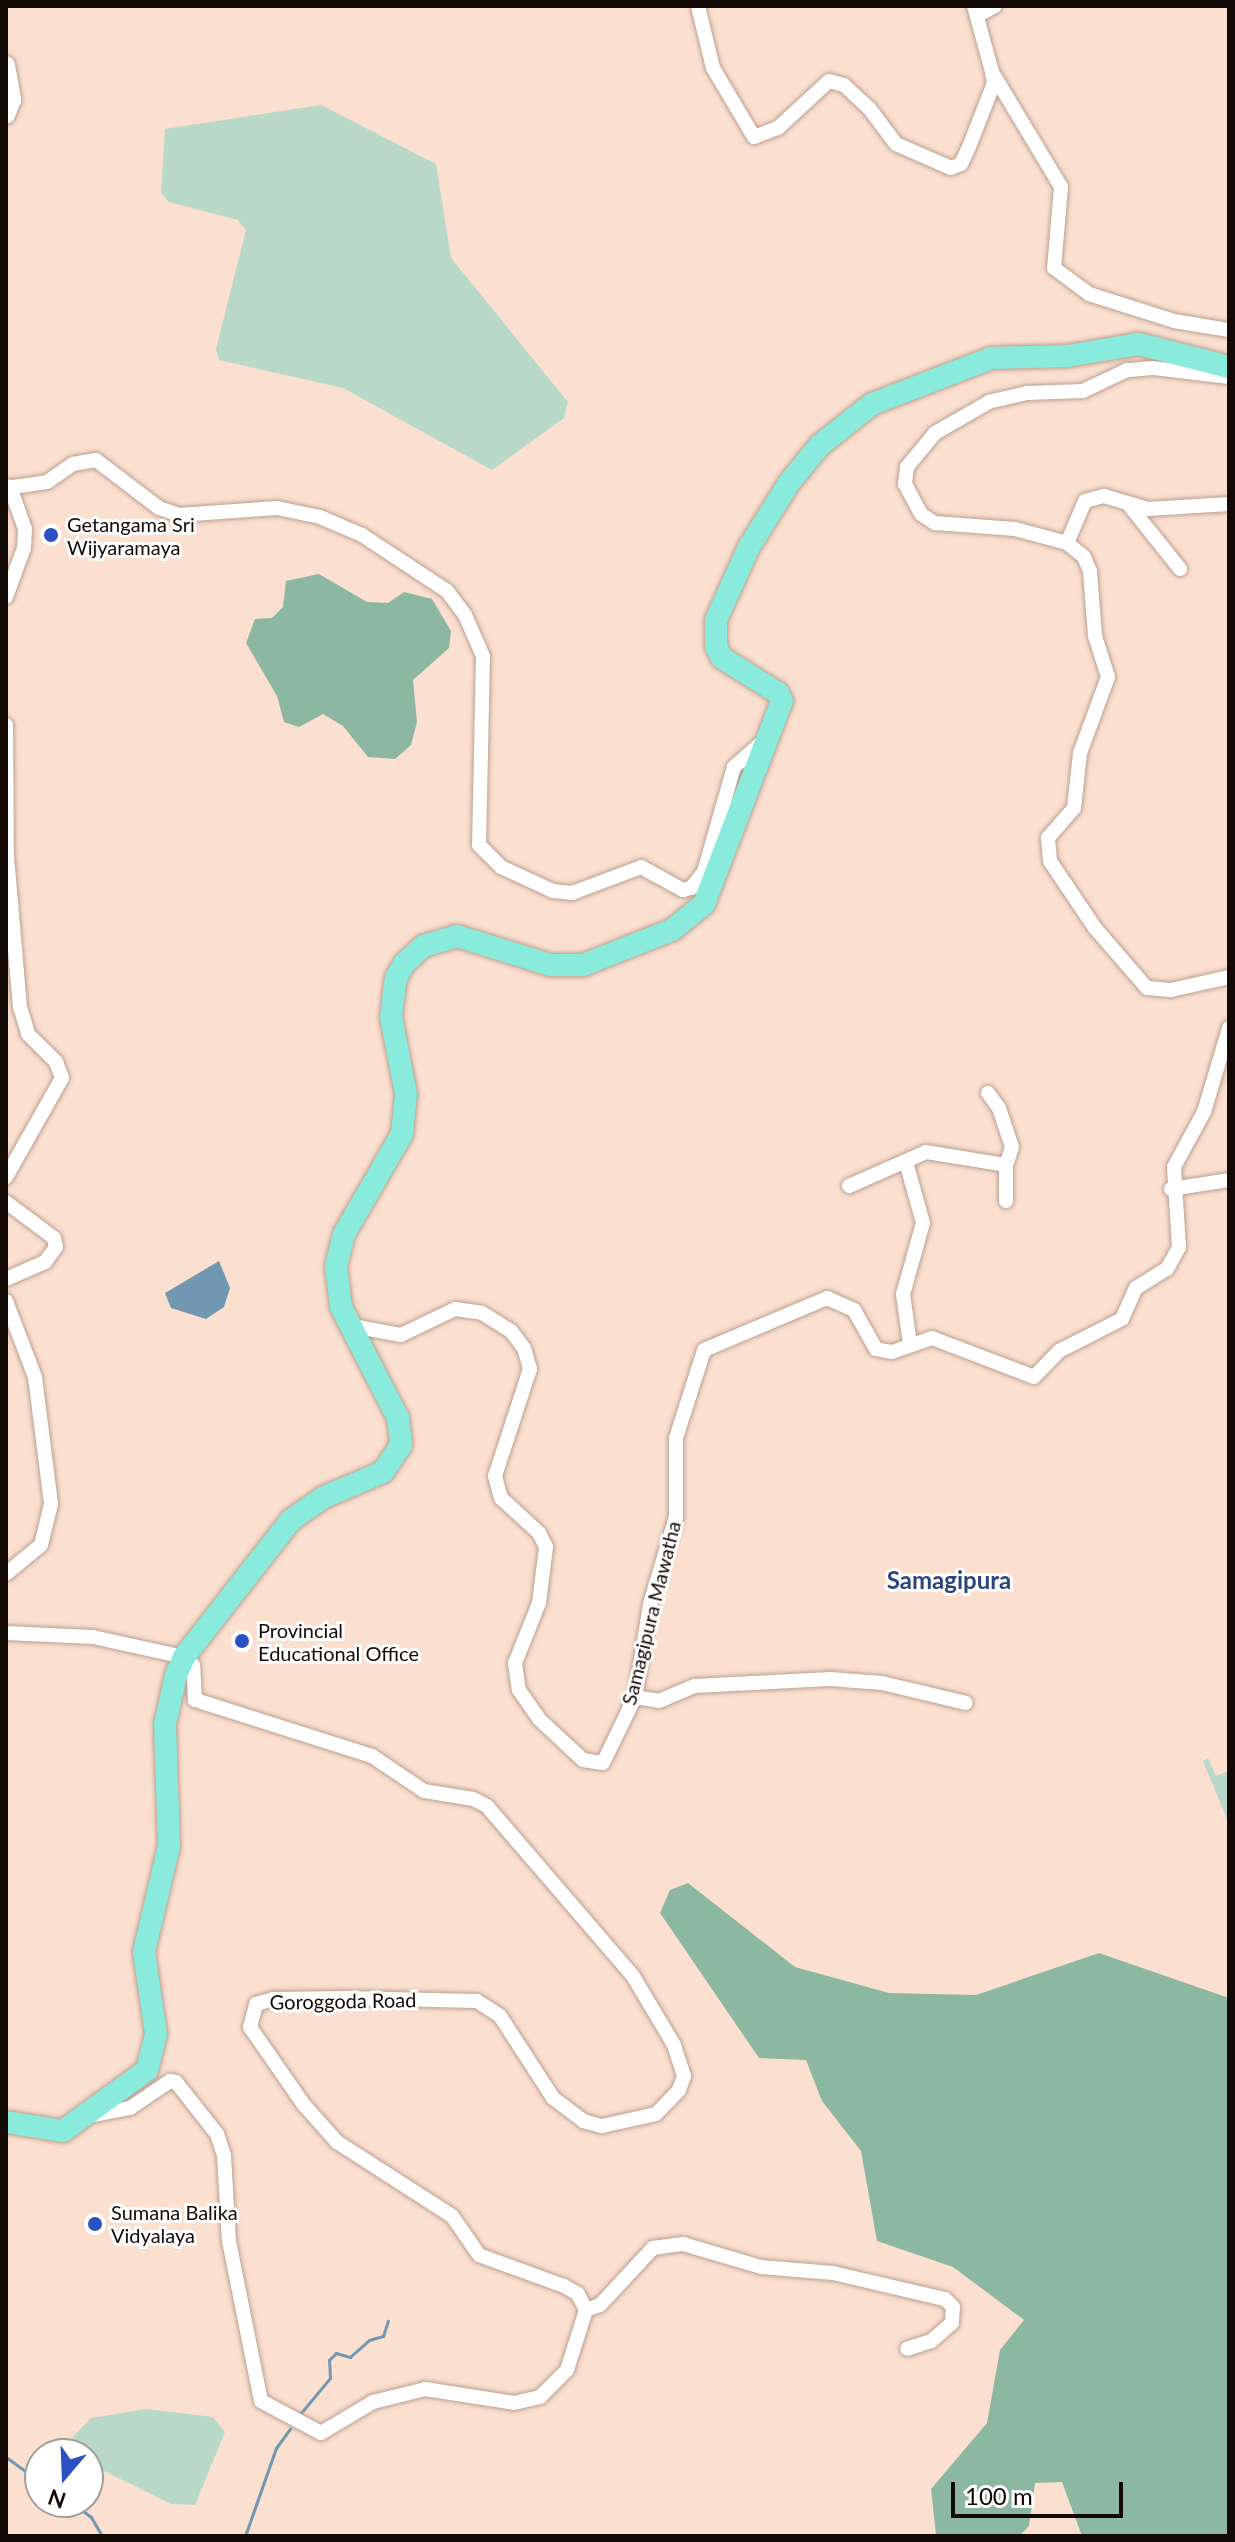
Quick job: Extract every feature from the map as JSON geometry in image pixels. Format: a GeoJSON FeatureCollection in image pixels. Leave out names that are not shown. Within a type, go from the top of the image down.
{"type":"FeatureCollection","features":[{"type":"Feature","properties":{"kind":"main road"},"geometry":{"type":"LineString","coordinates":[[6,2122],[63,2131],[89,2116],[136,2080],[155,2054],[144,1952],[169,1845],[165,1724],[184,1659],[291,1520],[322,1498],[383,1472],[396,1458],[398,1418],[341,1307],[336,1266],[344,1234],[402,1134],[406,1094],[391,1017],[396,978],[404,964],[423,946],[457,936],[550,965],[583,965],[687,921],[714,886],[758,754],[770,735],[782,701],[778,693],[722,658],[714,634],[716,620],[749,547],[789,483],[829,437],[888,395],[991,358],[1067,356],[1139,344],[1229,367]]}},
{"type":"Feature","properties":{"kind":"street"},"geometry":{"type":"LineString","coordinates":[[698,6],[713,68],[754,137],[778,128],[829,81],[844,85],[869,108],[896,144],[951,168],[961,164],[994,83],[976,11],[995,6]]}},
{"type":"Feature","properties":{"kind":"street"},"geometry":{"type":"LineString","coordinates":[[6,65],[12,100],[6,115]]}},
{"type":"Feature","properties":{"kind":"street"},"geometry":{"type":"LineString","coordinates":[[992,72],[1061,187],[1054,268],[1066,281],[1089,294],[1174,321],[1229,330]]}},
{"type":"Feature","properties":{"kind":"street"},"geometry":{"type":"LineString","coordinates":[[1229,377],[1127,370],[1083,391],[1027,393],[989,402],[935,433],[907,467],[905,484],[921,514],[935,523],[1015,529],[1067,543],[1084,557],[1090,571],[1095,636],[1108,677],[1080,753],[1074,808],[1048,838],[1050,861],[1095,928],[1147,988],[1171,990],[1229,977]]}},
{"type":"Feature","properties":{"kind":"street"},"geometry":{"type":"LineString","coordinates":[[6,597],[24,548],[25,529],[8,488],[47,482],[73,464],[96,460],[159,508],[179,515],[277,508],[320,517],[362,535],[447,591],[465,615],[483,656],[479,845],[501,867],[553,891],[572,893],[641,867],[683,890],[691,888],[704,872],[734,767],[770,735]]}},
{"type":"Feature","properties":{"kind":"street"},"geometry":{"type":"LineString","coordinates":[[1067,543],[1085,501],[1104,496],[1148,509],[1229,504]]}},
{"type":"Feature","properties":{"kind":"street"},"geometry":{"type":"LineString","coordinates":[[1129,505],[1180,569]]}},
{"type":"Feature","properties":{"kind":"street"},"geometry":{"type":"LineString","coordinates":[[6,725],[7,856],[20,1007],[28,1034],[56,1062],[62,1078],[6,1177]]}},
{"type":"Feature","properties":{"kind":"street","name":"Samagipura Mawatha"},"geometry":{"type":"LineString","coordinates":[[353,1326],[401,1335],[455,1309],[482,1313],[511,1331],[524,1348],[530,1369],[495,1476],[501,1498],[539,1533],[546,1547],[539,1603],[515,1663],[519,1690],[539,1719],[592,1765],[608,1757],[635,1697],[650,1604],[676,1517],[676,1438],[704,1350],[827,1298],[854,1310],[876,1349],[892,1352],[932,1338],[1034,1377],[1059,1351],[1122,1319],[1136,1288],[1167,1269],[1179,1247],[1171,1189],[1174,1167],[1204,1112],[1229,1028]]}},
{"type":"Feature","properties":{"kind":"street"},"geometry":{"type":"LineString","coordinates":[[988,1093],[999,1108],[1012,1147],[1006,1165],[1006,1201]]}},
{"type":"Feature","properties":{"kind":"street"},"geometry":{"type":"LineString","coordinates":[[849,1186],[926,1152],[1006,1165]]}},
{"type":"Feature","properties":{"kind":"street"},"geometry":{"type":"LineString","coordinates":[[906,1162],[923,1223],[903,1294],[910,1344]]}},
{"type":"Feature","properties":{"kind":"street"},"geometry":{"type":"LineString","coordinates":[[1171,1189],[1229,1180]]}},
{"type":"Feature","properties":{"kind":"street"},"geometry":{"type":"LineString","coordinates":[[6,1202],[54,1238],[56,1247],[45,1262],[6,1279]]}},
{"type":"Feature","properties":{"kind":"street"},"geometry":{"type":"LineString","coordinates":[[6,1301],[35,1377],[51,1493],[41,1545],[6,1574]]}},
{"type":"Feature","properties":{"kind":"street"},"geometry":{"type":"LineString","coordinates":[[6,1633],[93,1637],[184,1659]]}},
{"type":"Feature","properties":{"kind":"street","name":"Goroggoda Road"},"geometry":{"type":"LineString","coordinates":[[184,1659],[193,1665],[191,1690],[200,1702],[372,1756],[424,1791],[473,1799],[487,1806],[633,1976],[674,2045],[684,2076],[670,2102],[629,2124],[583,2121],[553,2098],[500,2016],[477,2001],[273,1999],[250,2011],[250,2027],[304,2105],[337,2142],[452,2216],[479,2255],[564,2286],[578,2294],[586,2310]]}},
{"type":"Feature","properties":{"kind":"street"},"geometry":{"type":"LineString","coordinates":[[635,1697],[659,1701],[695,1686],[830,1679],[882,1683],[966,1703]]}},
{"type":"Feature","properties":{"kind":"street"},"geometry":{"type":"LineString","coordinates":[[89,2116],[130,2108],[170,2081],[176,2082],[217,2134],[224,2155],[229,2241],[261,2401],[321,2433],[373,2402],[425,2389],[514,2403],[540,2397],[567,2370],[586,2310],[600,2305],[653,2248],[683,2244],[761,2267],[833,2273],[945,2299],[953,2307],[952,2323],[931,2341],[907,2349]]}},
{"type":"Feature","properties":{"kind":"green space"},"geometry":{"type":"Polygon","coordinates":[[[321,105],[436,164],[451,258],[568,402],[564,418],[492,470],[343,388],[219,360],[216,349],[246,230],[238,220],[169,202],[161,193],[165,129],[321,105]]]}},
{"type":"Feature","properties":{"kind":"green space"},"geometry":{"type":"Polygon","coordinates":[[[319,574],[367,602],[388,603],[404,592],[432,599],[451,631],[449,648],[413,680],[417,722],[411,745],[395,759],[368,757],[343,726],[323,714],[299,727],[284,722],[277,696],[246,643],[255,619],[272,618],[283,607],[286,581],[319,574]]]}},
{"type":"Feature","properties":{"kind":"green space"},"geometry":{"type":"Polygon","coordinates":[[[1208,1758],[1216,1776],[1229,1771],[1229,1824],[1203,1761],[1208,1758]]]}},
{"type":"Feature","properties":{"kind":"green space"},"geometry":{"type":"Polygon","coordinates":[[[688,1883],[795,1967],[889,1993],[976,1995],[1099,1953],[1229,1998],[1229,2536],[1082,2536],[1062,2482],[1035,2483],[1029,2526],[1019,2536],[936,2535],[931,2489],[987,2423],[1000,2350],[1024,2320],[953,2267],[877,2241],[861,2151],[822,2101],[806,2060],[759,2058],[660,1913],[670,1890],[688,1883]]]}},
{"type":"Feature","properties":{"kind":"green space"},"geometry":{"type":"Polygon","coordinates":[[[146,2409],[213,2417],[225,2432],[195,2505],[171,2504],[104,2471],[104,2438],[72,2438],[91,2418],[146,2409]]]}},
{"type":"Feature","properties":{"kind":"water"},"geometry":{"type":"Polygon","coordinates":[[[219,1261],[230,1288],[224,1307],[206,1319],[171,1308],[165,1293],[219,1261]]]}},
{"type":"Feature","properties":{"kind":"waterway"},"geometry":{"type":"LineString","coordinates":[[300,2414],[330,2378],[329,2360],[336,2353],[350,2357],[369,2340],[383,2336],[388,2321]]}},
{"type":"Feature","properties":{"kind":"waterway"},"geometry":{"type":"LineString","coordinates":[[245,2536],[276,2448],[290,2429]]}},
{"type":"Feature","properties":{"kind":"waterway"},"geometry":{"type":"LineString","coordinates":[[6,2457],[24,2470]]}},
{"type":"Feature","properties":{"kind":"waterway"},"geometry":{"type":"LineString","coordinates":[[92,2518],[102,2536]]}},
{"type":"Feature","properties":{"kind":"place","name":"Getangama Sri Wijyaramaya"},"geometry":{"type":"Point","coordinates":[51,535]}},
{"type":"Feature","properties":{"kind":"place","name":"Provincial Educational Office"},"geometry":{"type":"Point","coordinates":[242,1641]}},
{"type":"Feature","properties":{"kind":"place","name":"Sumana Balika Vidyalaya"},"geometry":{"type":"Point","coordinates":[95,2224]}},
{"type":"Feature","properties":{"kind":"district","name":"Samagipura"},"geometry":{"type":"Point","coordinates":[949,1580]}}]}
